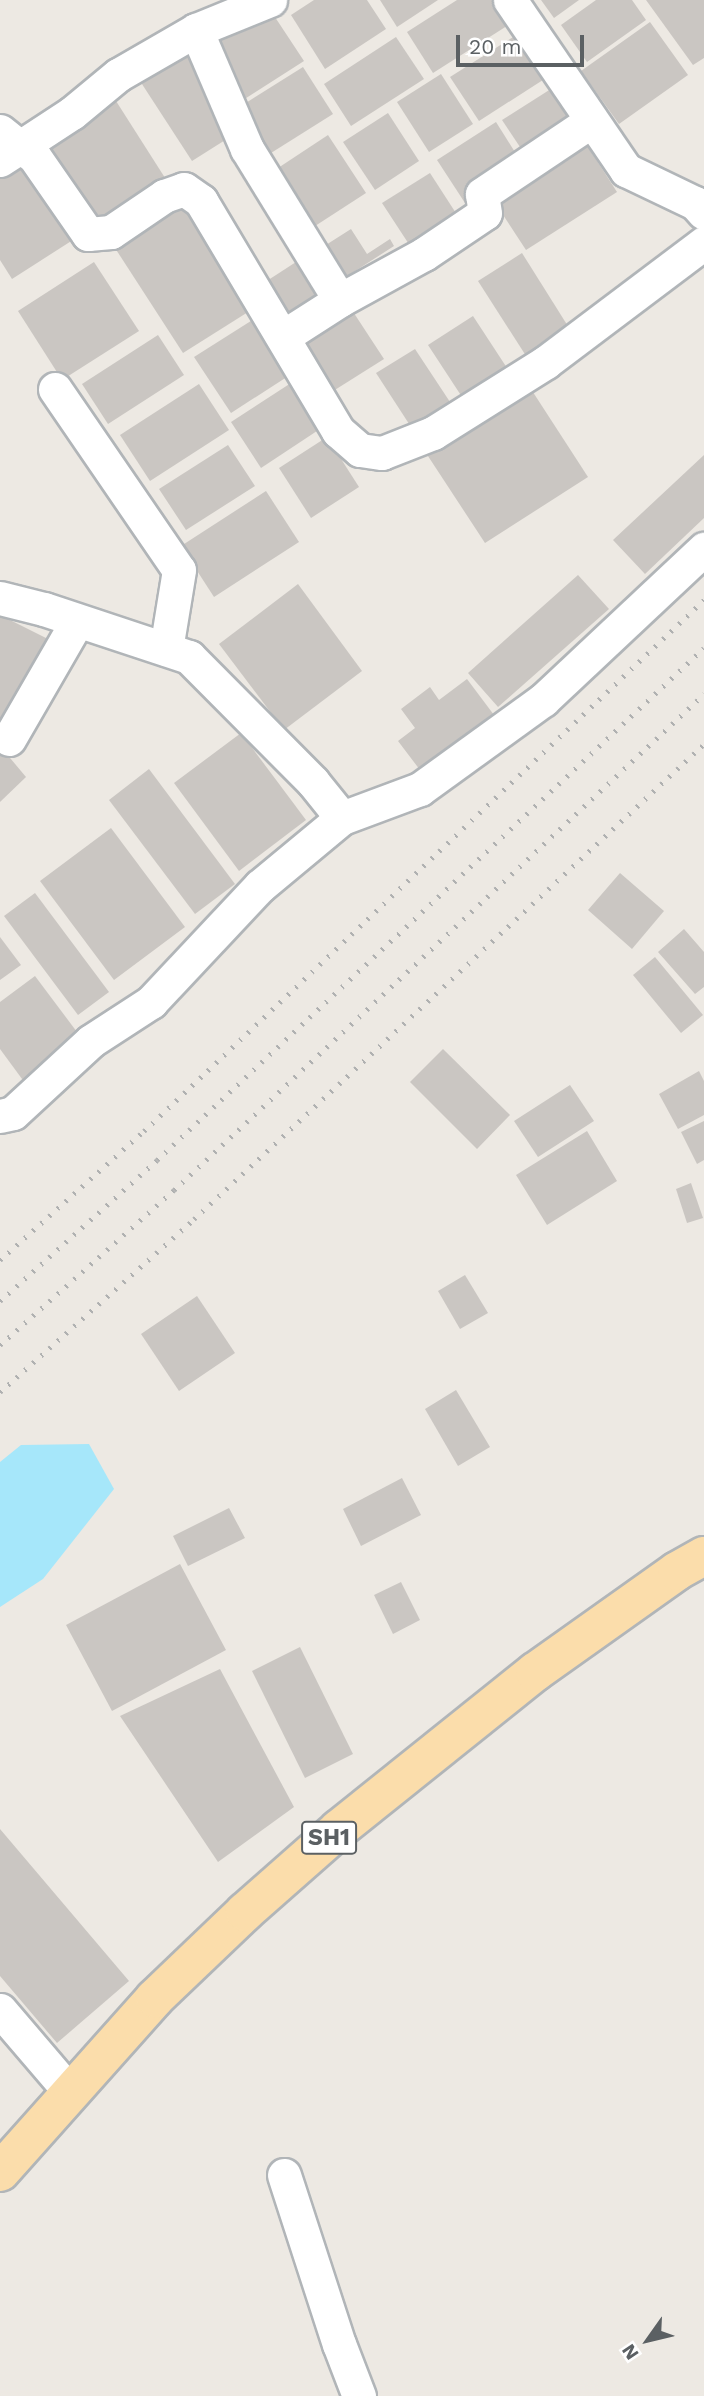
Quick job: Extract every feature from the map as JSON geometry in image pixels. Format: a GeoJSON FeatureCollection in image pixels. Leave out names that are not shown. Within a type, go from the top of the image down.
{"type":"FeatureCollection","features":[{"type":"Feature","properties":{"kind":"main road","name":"SH1"},"geometry":{"type":"LineString","coordinates":[[0,2172],[155,1998],[339,1829],[535,1672],[677,1571],[704,1556]]}},
{"type":"Feature","properties":{"kind":"street"},"geometry":{"type":"LineString","coordinates":[[7,146],[72,113],[118,75],[196,30],[270,0]]}},
{"type":"Feature","properties":{"kind":"street"},"geometry":{"type":"LineString","coordinates":[[510,0],[626,170],[695,203],[704,214]]}},
{"type":"Feature","properties":{"kind":"street"},"geometry":{"type":"LineString","coordinates":[[196,30],[247,149],[340,300]]}},
{"type":"Feature","properties":{"kind":"street"},"geometry":{"type":"LineString","coordinates":[[284,336],[340,300],[424,254],[485,214],[482,194],[591,121]]}},
{"type":"Feature","properties":{"kind":"street"},"geometry":{"type":"LineString","coordinates":[[7,146],[34,156],[88,233],[111,232],[164,196],[184,189],[201,201],[338,430],[360,450],[382,453],[433,433],[546,362],[704,243]]}},
{"type":"Feature","properties":{"kind":"street"},"geometry":{"type":"LineString","coordinates":[[55,389],[179,570],[166,649]]}},
{"type":"Feature","properties":{"kind":"street"},"geometry":{"type":"LineString","coordinates":[[0,1116],[13,1113],[91,1041],[151,1002],[260,886],[342,818],[420,789],[543,700],[704,549]]}},
{"type":"Feature","properties":{"kind":"street"},"geometry":{"type":"LineString","coordinates":[[0,598],[189,657],[313,782],[342,818]]}},
{"type":"Feature","properties":{"kind":"street"},"geometry":{"type":"LineString","coordinates":[[9,738],[77,621]]}},
{"type":"Feature","properties":{"kind":"street"},"geometry":{"type":"LineString","coordinates":[[0,2010],[71,2093]]}},
{"type":"Feature","properties":{"kind":"street"},"geometry":{"type":"LineString","coordinates":[[284,2175],[339,2344],[359,2396]]}},
{"type":"Feature","properties":{"kind":"water"},"geometry":{"type":"Polygon","coordinates":[[[89,1444],[114,1489],[43,1579],[0,1607],[0,1462],[21,1445],[89,1444]]]}},
{"type":"Feature","properties":{"kind":"building"},"geometry":{"type":"Polygon","coordinates":[[[314,0],[367,0],[386,29],[325,69],[291,15],[314,0]]]}},
{"type":"Feature","properties":{"kind":"building"},"geometry":{"type":"Polygon","coordinates":[[[380,0],[438,0],[397,27],[380,0]]]}},
{"type":"Feature","properties":{"kind":"building"},"geometry":{"type":"Polygon","coordinates":[[[457,0],[495,0],[510,24],[433,73],[407,32],[457,0]]]}},
{"type":"Feature","properties":{"kind":"building"},"geometry":{"type":"Polygon","coordinates":[[[541,0],[579,0],[554,18],[541,0]]]}},
{"type":"Feature","properties":{"kind":"building"},"geometry":{"type":"Polygon","coordinates":[[[596,0],[632,0],[646,20],[587,62],[561,25],[596,0]]]}},
{"type":"Feature","properties":{"kind":"building"},"geometry":{"type":"Polygon","coordinates":[[[646,0],[704,0],[704,58],[693,65],[646,0]]]}},
{"type":"Feature","properties":{"kind":"building"},"geometry":{"type":"Polygon","coordinates":[[[269,8],[304,61],[243,100],[209,47],[269,8]]]}},
{"type":"Feature","properties":{"kind":"building"},"geometry":{"type":"Polygon","coordinates":[[[650,22],[688,75],[619,124],[581,71],[650,22]]]}},
{"type":"Feature","properties":{"kind":"building"},"geometry":{"type":"Polygon","coordinates":[[[518,34],[546,78],[479,121],[450,77],[518,34]]]}},
{"type":"Feature","properties":{"kind":"building"},"geometry":{"type":"Polygon","coordinates":[[[396,37],[424,79],[351,126],[324,84],[396,37]]]}},
{"type":"Feature","properties":{"kind":"building"},"geometry":{"type":"Polygon","coordinates":[[[196,44],[249,125],[192,161],[140,81],[196,44]]]}},
{"type":"Feature","properties":{"kind":"building"},"geometry":{"type":"Polygon","coordinates":[[[303,67],[333,114],[271,153],[241,106],[303,67]]]}},
{"type":"Feature","properties":{"kind":"building"},"geometry":{"type":"Polygon","coordinates":[[[441,74],[473,124],[429,152],[397,102],[441,74]]]}},
{"type":"Feature","properties":{"kind":"building"},"geometry":{"type":"Polygon","coordinates":[[[554,87],[578,126],[528,159],[502,120],[554,87]]]}},
{"type":"Feature","properties":{"kind":"building"},"geometry":{"type":"Polygon","coordinates":[[[109,90],[167,181],[97,227],[39,136],[109,90]]]}},
{"type":"Feature","properties":{"kind":"building"},"geometry":{"type":"Polygon","coordinates":[[[388,113],[419,161],[375,190],[343,142],[388,113]]]}},
{"type":"Feature","properties":{"kind":"building"},"geometry":{"type":"Polygon","coordinates":[[[496,122],[523,165],[465,203],[437,160],[496,122]]]}},
{"type":"Feature","properties":{"kind":"building"},"geometry":{"type":"Polygon","coordinates":[[[579,133],[617,192],[526,250],[488,192],[579,133]]]}},
{"type":"Feature","properties":{"kind":"building"},"geometry":{"type":"Polygon","coordinates":[[[328,135],[366,193],[312,228],[275,170],[328,135]]]}},
{"type":"Feature","properties":{"kind":"building"},"geometry":{"type":"Polygon","coordinates":[[[26,161],[76,238],[12,279],[0,260],[0,178],[26,161]]]}},
{"type":"Feature","properties":{"kind":"building"},"geometry":{"type":"Polygon","coordinates":[[[430,173],[463,224],[416,255],[382,203],[430,173]]]}},
{"type":"Feature","properties":{"kind":"building"},"geometry":{"type":"Polygon","coordinates":[[[191,199],[259,305],[183,353],[115,248],[191,199]]]}},
{"type":"Feature","properties":{"kind":"building"},"geometry":{"type":"Polygon","coordinates":[[[351,229],[367,254],[390,239],[394,246],[338,282],[318,250],[351,229]]]}},
{"type":"Feature","properties":{"kind":"building"},"geometry":{"type":"Polygon","coordinates":[[[313,251],[341,295],[287,330],[259,286],[313,251]]]}},
{"type":"Feature","properties":{"kind":"building"},"geometry":{"type":"Polygon","coordinates":[[[522,253],[571,331],[528,359],[478,281],[522,253]]]}},
{"type":"Feature","properties":{"kind":"building"},"geometry":{"type":"Polygon","coordinates":[[[94,262],[139,331],[62,380],[18,311],[94,262]]]}},
{"type":"Feature","properties":{"kind":"building"},"geometry":{"type":"Polygon","coordinates":[[[346,301],[384,359],[330,393],[292,335],[346,301]]]}},
{"type":"Feature","properties":{"kind":"building"},"geometry":{"type":"Polygon","coordinates":[[[473,316],[509,371],[464,400],[428,345],[473,316]]]}},
{"type":"Feature","properties":{"kind":"building"},"geometry":{"type":"Polygon","coordinates":[[[257,317],[293,373],[231,413],[194,357],[257,317]]]}},
{"type":"Feature","properties":{"kind":"building"},"geometry":{"type":"Polygon","coordinates":[[[158,335],[184,375],[108,424],[82,384],[158,335]]]}},
{"type":"Feature","properties":{"kind":"building"},"geometry":{"type":"Polygon","coordinates":[[[415,349],[452,405],[413,430],[376,373],[415,349]]]}},
{"type":"Feature","properties":{"kind":"building"},"geometry":{"type":"Polygon","coordinates":[[[291,383],[320,429],[261,468],[231,422],[291,383]]]}},
{"type":"Feature","properties":{"kind":"building"},"geometry":{"type":"Polygon","coordinates":[[[199,384],[229,430],[150,481],[120,435],[199,384]]]}},
{"type":"Feature","properties":{"kind":"building"},"geometry":{"type":"Polygon","coordinates":[[[529,386],[588,477],[485,543],[426,453],[529,386]]]}},
{"type":"Feature","properties":{"kind":"building"},"geometry":{"type":"Polygon","coordinates":[[[327,437],[359,487],[311,518],[279,468],[327,437]]]}},
{"type":"Feature","properties":{"kind":"building"},"geometry":{"type":"Polygon","coordinates":[[[228,445],[255,486],[186,530],[159,489],[228,445]]]}},
{"type":"Feature","properties":{"kind":"building"},"geometry":{"type":"Polygon","coordinates":[[[704,455],[704,518],[645,574],[613,540],[704,455]]]}},
{"type":"Feature","properties":{"kind":"building"},"geometry":{"type":"Polygon","coordinates":[[[266,491],[299,542],[214,597],[181,546],[266,491]]]}},
{"type":"Feature","properties":{"kind":"building"},"geometry":{"type":"Polygon","coordinates":[[[578,575],[609,609],[498,707],[468,673],[578,575]]]}},
{"type":"Feature","properties":{"kind":"building"},"geometry":{"type":"Polygon","coordinates":[[[298,584],[362,671],[284,730],[219,644],[298,584]]]}},
{"type":"Feature","properties":{"kind":"building"},"geometry":{"type":"Polygon","coordinates":[[[0,615],[50,640],[0,728],[0,615]]]}},
{"type":"Feature","properties":{"kind":"building"},"geometry":{"type":"Polygon","coordinates":[[[467,679],[494,715],[420,770],[398,741],[415,728],[401,709],[430,687],[439,700],[467,679]]]}},
{"type":"Feature","properties":{"kind":"building"},"geometry":{"type":"Polygon","coordinates":[[[241,733],[306,820],[239,871],[174,783],[241,733]]]}},
{"type":"Feature","properties":{"kind":"building"},"geometry":{"type":"Polygon","coordinates":[[[0,746],[26,777],[0,802],[0,746]]]}},
{"type":"Feature","properties":{"kind":"building"},"geometry":{"type":"Polygon","coordinates":[[[149,769],[235,884],[195,914],[109,800],[149,769]]]}},
{"type":"Feature","properties":{"kind":"building"},"geometry":{"type":"Polygon","coordinates":[[[111,828],[185,927],[114,980],[40,881],[111,828]]]}},
{"type":"Feature","properties":{"kind":"building"},"geometry":{"type":"Polygon","coordinates":[[[620,873],[664,911],[632,949],[588,910],[620,873]]]}},
{"type":"Feature","properties":{"kind":"building"},"geometry":{"type":"Polygon","coordinates":[[[35,893],[109,992],[78,1015],[4,916],[35,893]]]}},
{"type":"Feature","properties":{"kind":"building"},"geometry":{"type":"Polygon","coordinates":[[[684,929],[704,952],[704,987],[695,994],[658,952],[684,929]]]}},
{"type":"Feature","properties":{"kind":"building"},"geometry":{"type":"Polygon","coordinates":[[[0,937],[21,965],[0,980],[0,937]]]}},
{"type":"Feature","properties":{"kind":"building"},"geometry":{"type":"Polygon","coordinates":[[[655,957],[703,1015],[681,1033],[633,975],[655,957]]]}},
{"type":"Feature","properties":{"kind":"building"},"geometry":{"type":"Polygon","coordinates":[[[35,976],[83,1040],[25,1083],[0,1049],[0,1002],[35,976]]]}},
{"type":"Feature","properties":{"kind":"building"},"geometry":{"type":"Polygon","coordinates":[[[443,1049],[510,1115],[477,1149],[410,1082],[443,1049]]]}},
{"type":"Feature","properties":{"kind":"building"},"geometry":{"type":"Polygon","coordinates":[[[699,1071],[704,1081],[704,1115],[678,1129],[659,1094],[699,1071]]]}},
{"type":"Feature","properties":{"kind":"building"},"geometry":{"type":"Polygon","coordinates":[[[570,1085],[594,1121],[538,1157],[514,1121],[570,1085]]]}},
{"type":"Feature","properties":{"kind":"building"},"geometry":{"type":"Polygon","coordinates":[[[704,1121],[704,1160],[697,1164],[681,1132],[704,1121]]]}},
{"type":"Feature","properties":{"kind":"building"},"geometry":{"type":"Polygon","coordinates":[[[587,1131],[617,1181],[547,1225],[516,1175],[587,1131]]]}},
{"type":"Feature","properties":{"kind":"building"},"geometry":{"type":"Polygon","coordinates":[[[691,1183],[703,1218],[687,1223],[676,1189],[691,1183]]]}},
{"type":"Feature","properties":{"kind":"building"},"geometry":{"type":"Polygon","coordinates":[[[465,1275],[488,1313],[460,1329],[438,1291],[465,1275]]]}},
{"type":"Feature","properties":{"kind":"building"},"geometry":{"type":"Polygon","coordinates":[[[197,1296],[235,1353],[179,1391],[141,1334],[197,1296]]]}},
{"type":"Feature","properties":{"kind":"building"},"geometry":{"type":"Polygon","coordinates":[[[456,1390],[490,1447],[458,1466],[425,1409],[456,1390]]]}},
{"type":"Feature","properties":{"kind":"building"},"geometry":{"type":"Polygon","coordinates":[[[402,1478],[421,1515],[361,1546],[343,1509],[402,1478]]]}},
{"type":"Feature","properties":{"kind":"building"},"geometry":{"type":"Polygon","coordinates":[[[229,1508],[245,1538],[188,1566],[173,1536],[229,1508]]]}},
{"type":"Feature","properties":{"kind":"building"},"geometry":{"type":"Polygon","coordinates":[[[180,1564],[226,1650],[112,1711],[66,1625],[180,1564]]]}},
{"type":"Feature","properties":{"kind":"building"},"geometry":{"type":"Polygon","coordinates":[[[401,1582],[420,1620],[393,1634],[374,1595],[401,1582]]]}},
{"type":"Feature","properties":{"kind":"building"},"geometry":{"type":"Polygon","coordinates":[[[300,1647],[353,1754],[305,1778],[252,1671],[300,1647]]]}},
{"type":"Feature","properties":{"kind":"building"},"geometry":{"type":"Polygon","coordinates":[[[220,1669],[294,1807],[218,1862],[120,1716],[220,1669]]]}},
{"type":"Feature","properties":{"kind":"building"},"geometry":{"type":"Polygon","coordinates":[[[0,1829],[129,1981],[57,2043],[0,1976],[0,1829]]]}},
{"type":"Feature","properties":{"kind":"railway"},"geometry":{"type":"LineString","coordinates":[[0,1260],[144,1131],[704,600]]}},
{"type":"Feature","properties":{"kind":"railway"},"geometry":{"type":"LineString","coordinates":[[0,1301],[157,1160],[704,648]]}},
{"type":"Feature","properties":{"kind":"railway"},"geometry":{"type":"LineString","coordinates":[[0,1345],[174,1190],[704,694]]}},
{"type":"Feature","properties":{"kind":"railway"},"geometry":{"type":"LineString","coordinates":[[0,1392],[194,1219],[704,744]]}}]}
